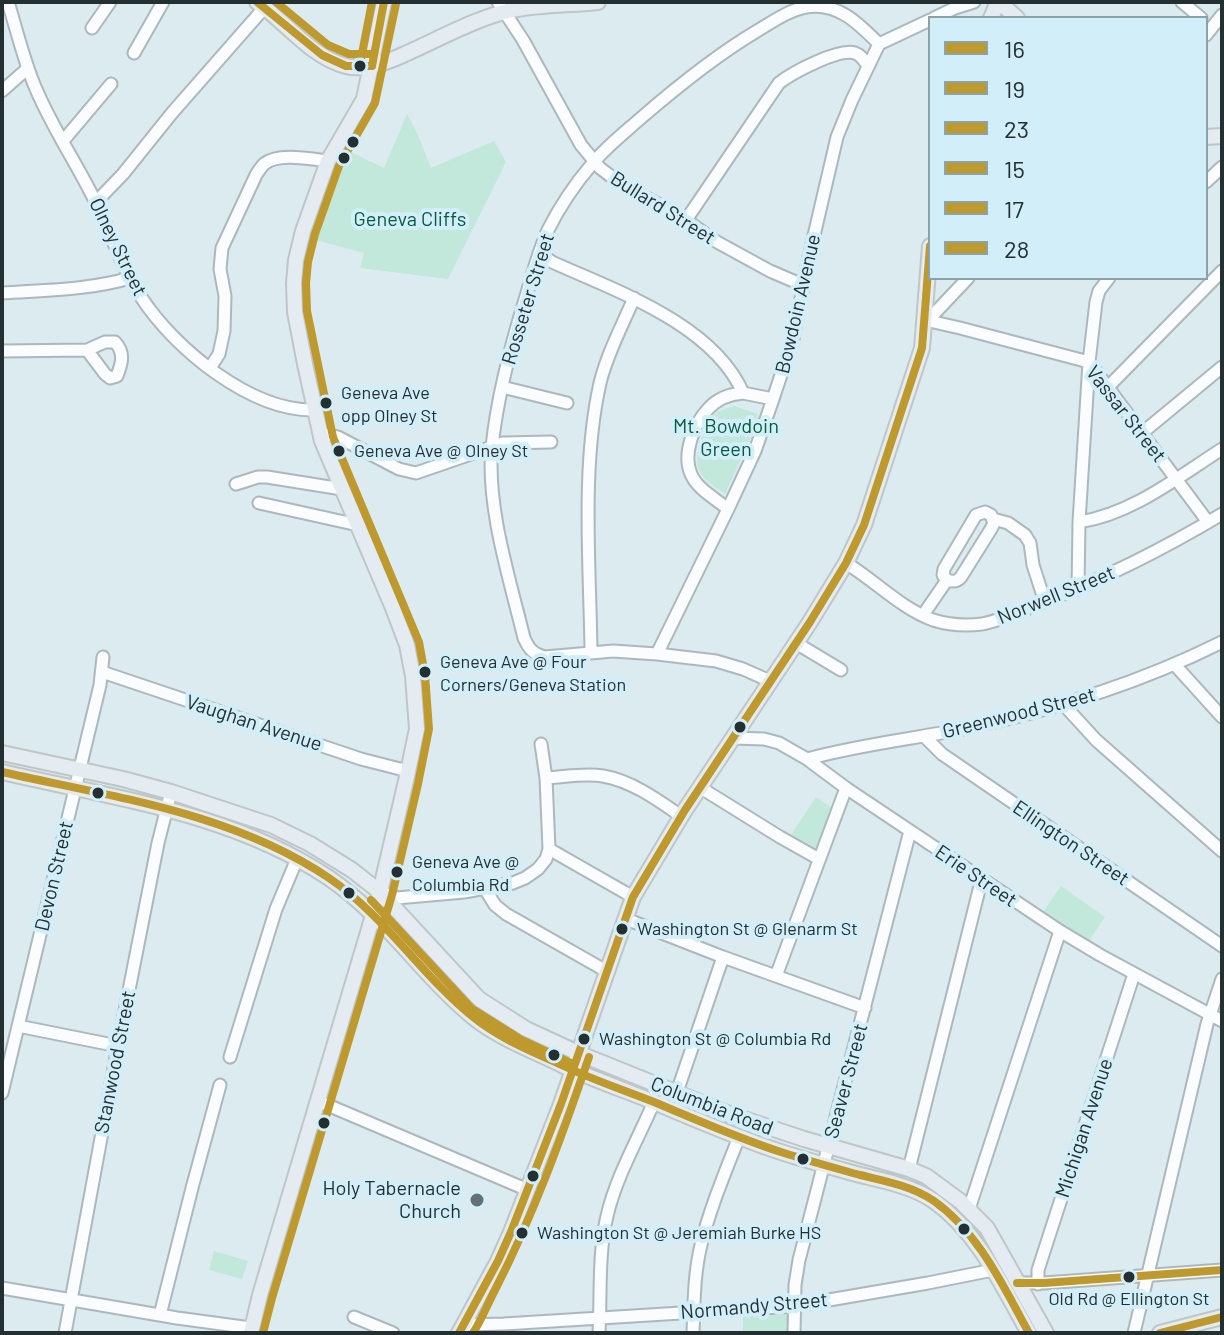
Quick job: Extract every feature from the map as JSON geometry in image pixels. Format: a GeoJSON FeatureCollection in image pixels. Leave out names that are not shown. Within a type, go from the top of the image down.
{"type":"FeatureCollection","features":[{"type":"Feature","properties":{"kind":"main road"},"geometry":{"type":"LineString","coordinates":[[251,1330],[380,892],[417,729],[407,645],[320,433],[295,312],[296,260],[303,231],[328,161],[364,99],[384,2]]}},
{"type":"Feature","properties":{"kind":"main road"},"geometry":{"type":"LineString","coordinates":[[261,4],[322,55],[346,66],[372,66],[461,29],[502,7],[595,2]]}},
{"type":"Feature","properties":{"kind":"main road"},"geometry":{"type":"LineString","coordinates":[[998,2],[1015,16]]}},
{"type":"Feature","properties":{"kind":"main road"},"geometry":{"type":"LineString","coordinates":[[462,1329],[498,1261],[528,1190],[633,897],[681,816],[846,563],[864,525],[922,348],[928,276]]}},
{"type":"Feature","properties":{"kind":"main road","name":"Columbia Road"},"geometry":{"type":"LineString","coordinates":[[2,753],[171,792],[271,825],[310,844],[380,892],[479,999],[526,1029],[732,1115],[926,1176],[969,1209],[992,1236],[1046,1333]]}},
{"type":"Feature","properties":{"kind":"main road","name":"Columbia Road"},"geometry":{"type":"LineString","coordinates":[[2,772],[166,808],[265,843],[329,877],[373,913],[474,1018],[524,1047],[739,1137],[824,1165],[901,1185],[930,1199],[962,1225],[979,1247],[1029,1333]]}},
{"type":"Feature","properties":{"kind":"main road"},"geometry":{"type":"LineString","coordinates":[[1160,1333],[1222,1317]]}},
{"type":"Feature","properties":{"kind":"street","name":"Olney Street"},"geometry":{"type":"LineString","coordinates":[[8,2],[36,91],[96,202],[141,297],[163,325],[226,380],[260,398],[297,410],[314,410]]}},
{"type":"Feature","properties":{"kind":"street"},"geometry":{"type":"LineString","coordinates":[[92,28],[110,2]]}},
{"type":"Feature","properties":{"kind":"street"},"geometry":{"type":"LineString","coordinates":[[134,53],[163,2]]}},
{"type":"Feature","properties":{"kind":"street"},"geometry":{"type":"LineString","coordinates":[[938,16],[974,2]]}},
{"type":"Feature","properties":{"kind":"street"},"geometry":{"type":"LineString","coordinates":[[1182,2],[1199,16]]}},
{"type":"Feature","properties":{"kind":"street"},"geometry":{"type":"LineString","coordinates":[[96,202],[123,174],[261,4]]}},
{"type":"Feature","properties":{"kind":"street","name":"Bullard Street"},"geometry":{"type":"LineString","coordinates":[[502,7],[593,162],[617,181],[686,220],[730,250],[805,286]]}},
{"type":"Feature","properties":{"kind":"street","name":"Rosseter Street"},"geometry":{"type":"LineString","coordinates":[[591,652],[545,657],[530,650],[524,638],[494,504],[492,448],[502,387],[516,327],[547,231],[563,202],[593,162],[620,137],[700,68],[775,20],[806,7],[834,9],[860,25],[879,44]]}},
{"type":"Feature","properties":{"kind":"street"},"geometry":{"type":"LineString","coordinates":[[1208,28],[1222,15]]}},
{"type":"Feature","properties":{"kind":"street"},"geometry":{"type":"LineString","coordinates":[[879,44],[928,21]]}},
{"type":"Feature","properties":{"kind":"street","name":"Bowdoin Avenue"},"geometry":{"type":"LineString","coordinates":[[657,654],[755,451],[793,339],[837,137],[879,44]]}},
{"type":"Feature","properties":{"kind":"street"},"geometry":{"type":"LineString","coordinates":[[686,220],[779,83],[814,63],[849,52],[857,54],[868,66]]}},
{"type":"Feature","properties":{"kind":"street"},"geometry":{"type":"LineString","coordinates":[[2,91],[28,68]]}},
{"type":"Feature","properties":{"kind":"street"},"geometry":{"type":"LineString","coordinates":[[63,141],[111,84]]}},
{"type":"Feature","properties":{"kind":"street"},"geometry":{"type":"LineString","coordinates":[[210,368],[219,354],[224,331],[225,308],[220,269],[222,248],[256,175],[266,162],[281,158],[328,161]]}},
{"type":"Feature","properties":{"kind":"street"},"geometry":{"type":"LineString","coordinates":[[539,253],[552,262],[663,312],[710,349],[736,377],[743,393]]}},
{"type":"Feature","properties":{"kind":"street"},"geometry":{"type":"LineString","coordinates":[[1108,387],[1222,271]]}},
{"type":"Feature","properties":{"kind":"street"},"geometry":{"type":"LineString","coordinates":[[2,293],[72,288],[130,278]]}},
{"type":"Feature","properties":{"kind":"street"},"geometry":{"type":"LineString","coordinates":[[925,320],[966,280]]}},
{"type":"Feature","properties":{"kind":"street"},"geometry":{"type":"LineString","coordinates":[[1078,589],[1089,362],[1096,302],[1099,291],[1107,280]]}},
{"type":"Feature","properties":{"kind":"street"},"geometry":{"type":"LineString","coordinates":[[634,298],[600,384],[594,429],[590,463],[591,652],[657,654],[716,661],[770,681]]}},
{"type":"Feature","properties":{"kind":"street","name":"Vassar Street"},"geometry":{"type":"LineString","coordinates":[[925,320],[1089,362],[1208,522]]}},
{"type":"Feature","properties":{"kind":"street"},"geometry":{"type":"LineString","coordinates":[[2,351],[87,350]]}},
{"type":"Feature","properties":{"kind":"street"},"geometry":{"type":"LineString","coordinates":[[1142,433],[1222,367]]}},
{"type":"Feature","properties":{"kind":"street"},"geometry":{"type":"LineString","coordinates":[[502,387],[567,403]]}},
{"type":"Feature","properties":{"kind":"street"},"geometry":{"type":"LineString","coordinates":[[728,509],[695,481],[687,458],[690,442],[709,408],[722,398],[743,393],[773,399]]}},
{"type":"Feature","properties":{"kind":"street"},"geometry":{"type":"LineString","coordinates":[[320,433],[338,437],[408,472],[416,473],[503,443],[551,442]]}},
{"type":"Feature","properties":{"kind":"street"},"geometry":{"type":"LineString","coordinates":[[1079,522],[1114,513],[1222,449]]}},
{"type":"Feature","properties":{"kind":"street"},"geometry":{"type":"LineString","coordinates":[[236,484],[267,477],[342,489]]}},
{"type":"Feature","properties":{"kind":"street"},"geometry":{"type":"LineString","coordinates":[[259,503],[358,525]]}},
{"type":"Feature","properties":{"kind":"street"},"geometry":{"type":"LineString","coordinates":[[985,512],[991,515],[994,523],[959,580],[947,580],[943,575],[944,569],[976,515],[985,512]]}},
{"type":"Feature","properties":{"kind":"street","name":"Norwell Street"},"geometry":{"type":"LineString","coordinates":[[846,563],[923,615],[950,624],[985,624],[1078,589],[1165,548],[1222,514]]}},
{"type":"Feature","properties":{"kind":"street"},"geometry":{"type":"LineString","coordinates":[[993,519],[1008,523],[1025,535],[1030,543],[1033,565],[1045,602]]}},
{"type":"Feature","properties":{"kind":"street"},"geometry":{"type":"LineString","coordinates":[[923,615],[947,580]]}},
{"type":"Feature","properties":{"kind":"street","name":"Greenwood Street"},"geometry":{"type":"LineString","coordinates":[[807,759],[1064,705],[1121,687],[1222,642]]}},
{"type":"Feature","properties":{"kind":"street"},"geometry":{"type":"LineString","coordinates":[[796,643],[841,670]]}},
{"type":"Feature","properties":{"kind":"street","name":"Devon Street"},"geometry":{"type":"LineString","coordinates":[[2,1093],[80,770],[103,657]]}},
{"type":"Feature","properties":{"kind":"street"},"geometry":{"type":"LineString","coordinates":[[1175,665],[1222,717]]}},
{"type":"Feature","properties":{"kind":"street","name":"Vaughan Avenue"},"geometry":{"type":"LineString","coordinates":[[102,672],[356,758],[408,771]]}},
{"type":"Feature","properties":{"kind":"street"},"geometry":{"type":"LineString","coordinates":[[1064,705],[1096,740],[1222,851]]}},
{"type":"Feature","properties":{"kind":"street","name":"Ellington Street"},"geometry":{"type":"LineString","coordinates":[[924,736],[942,754],[1222,946]]}},
{"type":"Feature","properties":{"kind":"street","name":"Erie Street"},"geometry":{"type":"LineString","coordinates":[[732,738],[779,743],[807,759],[1060,931],[1222,1021]]}},
{"type":"Feature","properties":{"kind":"street"},"geometry":{"type":"LineString","coordinates":[[380,892],[397,898],[485,889],[513,883],[538,869],[549,849],[546,778],[541,744]]}},
{"type":"Feature","properties":{"kind":"street"},"geometry":{"type":"LineString","coordinates":[[546,778],[601,775],[619,780],[638,788],[681,816]]}},
{"type":"Feature","properties":{"kind":"street"},"geometry":{"type":"LineString","coordinates":[[701,788],[819,859]]}},
{"type":"Feature","properties":{"kind":"street"},"geometry":{"type":"LineString","coordinates":[[776,976],[846,788]]}},
{"type":"Feature","properties":{"kind":"street","name":"Stanwood Street"},"geometry":{"type":"LineString","coordinates":[[65,1333],[118,1046],[171,792]]}},
{"type":"Feature","properties":{"kind":"street","name":"Seaver Street"},"geometry":{"type":"LineString","coordinates":[[794,1333],[799,1260],[910,831]]}},
{"type":"Feature","properties":{"kind":"street"},"geometry":{"type":"LineString","coordinates":[[549,849],[633,897]]}},
{"type":"Feature","properties":{"kind":"street"},"geometry":{"type":"LineString","coordinates":[[230,1057],[276,909],[297,859]]}},
{"type":"Feature","properties":{"kind":"street"},"geometry":{"type":"LineString","coordinates":[[909,1169],[982,878]]}},
{"type":"Feature","properties":{"kind":"street"},"geometry":{"type":"LineString","coordinates":[[485,889],[495,905],[506,914],[608,972]]}},
{"type":"Feature","properties":{"kind":"street"},"geometry":{"type":"LineString","coordinates":[[626,919],[865,1008]]}},
{"type":"Feature","properties":{"kind":"street"},"geometry":{"type":"LineString","coordinates":[[969,1209],[1060,931]]}},
{"type":"Feature","properties":{"kind":"street"},"geometry":{"type":"LineString","coordinates":[[677,1092],[723,957]]}},
{"type":"Feature","properties":{"kind":"street","name":"Michigan Avenue"},"geometry":{"type":"LineString","coordinates":[[1041,1283],[1038,1270],[1134,974]]}},
{"type":"Feature","properties":{"kind":"street"},"geometry":{"type":"LineString","coordinates":[[1134,1333],[1210,1015],[1222,979]]}},
{"type":"Feature","properties":{"kind":"street"},"geometry":{"type":"LineString","coordinates":[[18,1026],[118,1046]]}},
{"type":"Feature","properties":{"kind":"street"},"geometry":{"type":"LineString","coordinates":[[160,1315],[220,1085]]}},
{"type":"Feature","properties":{"kind":"street"},"geometry":{"type":"LineString","coordinates":[[318,1101],[528,1190]]}},
{"type":"Feature","properties":{"kind":"street"},"geometry":{"type":"LineString","coordinates":[[599,1333],[607,1216],[616,1187],[654,1102]]}},
{"type":"Feature","properties":{"kind":"street"},"geometry":{"type":"LineString","coordinates":[[693,1333],[700,1247],[739,1137]]}},
{"type":"Feature","properties":{"kind":"street","name":"Normandy Street"},"geometry":{"type":"LineString","coordinates":[[462,1329],[504,1329],[600,1318],[794,1306],[993,1270]]}},
{"type":"Feature","properties":{"kind":"street"},"geometry":{"type":"LineString","coordinates":[[1017,1283],[1222,1270]]}},
{"type":"Feature","properties":{"kind":"street"},"geometry":{"type":"LineString","coordinates":[[2,1288],[251,1330]]}},
{"type":"Feature","properties":{"kind":"street"},"geometry":{"type":"LineString","coordinates":[[354,1317],[393,1333]]}},
{"type":"Feature","properties":{"kind":"green space","name":"Geneva Cliffs"},"geometry":{"type":"Polygon","coordinates":[[[407,114],[431,168],[494,141],[506,162],[448,279],[360,268],[364,253],[312,239],[349,151],[384,168],[407,114]]]}},
{"type":"Feature","properties":{"kind":"green space","name":"Mt. Bowdoin Green"},"geometry":{"type":"Polygon","coordinates":[[[734,406],[758,414],[725,494],[702,475],[697,461],[701,438],[712,417],[734,406]]]}},
{"type":"Feature","properties":{"kind":"green space"},"geometry":{"type":"Polygon","coordinates":[[[816,797],[832,808],[817,852],[791,835],[816,797]]]}},
{"type":"Feature","properties":{"kind":"green space"},"geometry":{"type":"Polygon","coordinates":[[[1061,886],[1105,917],[1088,942],[1043,912],[1061,886]]]}},
{"type":"Feature","properties":{"kind":"green space"},"geometry":{"type":"Polygon","coordinates":[[[214,1251],[248,1261],[242,1279],[209,1270],[214,1251]]]}},
{"type":"Feature","properties":{"kind":"green space"},"geometry":{"type":"Polygon","coordinates":[[[787,1312],[787,1333],[743,1333],[743,1316],[787,1312]]]}},
{"type":"Feature","properties":{"kind":"transit line","name":"15"},"geometry":{"type":"LineString","coordinates":[[257,2],[322,55],[346,66],[372,66]]}},
{"type":"Feature","properties":{"kind":"transit line","name":"17"},"geometry":{"type":"LineString","coordinates":[[276,2],[328,45],[349,54],[372,54]]}},
{"type":"Feature","properties":{"kind":"transit line","name":"17"},"geometry":{"type":"LineString","coordinates":[[360,64],[372,2]]}},
{"type":"Feature","properties":{"kind":"transit line","name":"15"},"geometry":{"type":"LineString","coordinates":[[372,66],[384,2]]}},
{"type":"Feature","properties":{"kind":"transit line","name":"19"},"geometry":{"type":"LineString","coordinates":[[263,1333],[392,895],[429,729],[419,642],[333,437],[307,311],[308,262],[315,234],[339,166],[375,103],[396,4]]}},
{"type":"Feature","properties":{"kind":"transit line","name":"23"},"geometry":{"type":"LineString","coordinates":[[459,1333],[511,1232],[561,1104],[633,897],[685,810],[810,622],[846,563],[864,525],[922,348],[928,272]]}},
{"type":"Feature","properties":{"kind":"transit line","name":"16"},"geometry":{"type":"LineString","coordinates":[[2,772],[171,810],[253,838],[292,856],[349,893],[454,1001],[505,1038],[586,1076],[751,1142],[917,1191],[950,1214],[977,1244],[1029,1333]]}},
{"type":"Feature","properties":{"kind":"transit line","name":"19"},"geometry":{"type":"LineString","coordinates":[[371,900],[472,1009],[520,1039],[573,1064]]}},
{"type":"Feature","properties":{"kind":"transit line","name":"19"},"geometry":{"type":"LineString","coordinates":[[473,1333],[535,1203],[589,1057]]}},
{"type":"Feature","properties":{"kind":"transit line","name":"16"},"geometry":{"type":"LineString","coordinates":[[1017,1283],[1222,1270]]}},
{"type":"Feature","properties":{"kind":"transit line","name":"28"},"geometry":{"type":"LineString","coordinates":[[1160,1333],[1222,1317]]}},
{"type":"Feature","properties":{"kind":"place","name":"Geneva Ave opp Olney St"},"geometry":{"type":"Point","coordinates":[326,403]}},
{"type":"Feature","properties":{"kind":"place","name":"Geneva Ave @ Olney St"},"geometry":{"type":"Point","coordinates":[339,451]}},
{"type":"Feature","properties":{"kind":"place","name":"Geneva Ave @ Four Corners/Geneva Station"},"geometry":{"type":"Point","coordinates":[425,672]}},
{"type":"Feature","properties":{"kind":"place","name":"Geneva Ave @ Columbia Rd"},"geometry":{"type":"Point","coordinates":[397,872]}},
{"type":"Feature","properties":{"kind":"place","name":"Washington St @ Glenarm St"},"geometry":{"type":"Point","coordinates":[622,929]}},
{"type":"Feature","properties":{"kind":"place","name":"Washington St @ Columbia Rd"},"geometry":{"type":"Point","coordinates":[584,1039]}},
{"type":"Feature","properties":{"kind":"place","name":"Holy Tabernacle Church"},"geometry":{"type":"Point","coordinates":[477,1200]}},
{"type":"Feature","properties":{"kind":"place","name":"Washington St @ Jeremiah Burke HS"},"geometry":{"type":"Point","coordinates":[522,1233]}},
{"type":"Feature","properties":{"kind":"place","name":"Old Rd @ Ellington St"},"geometry":{"type":"Point","coordinates":[1129,1277]}}]}
